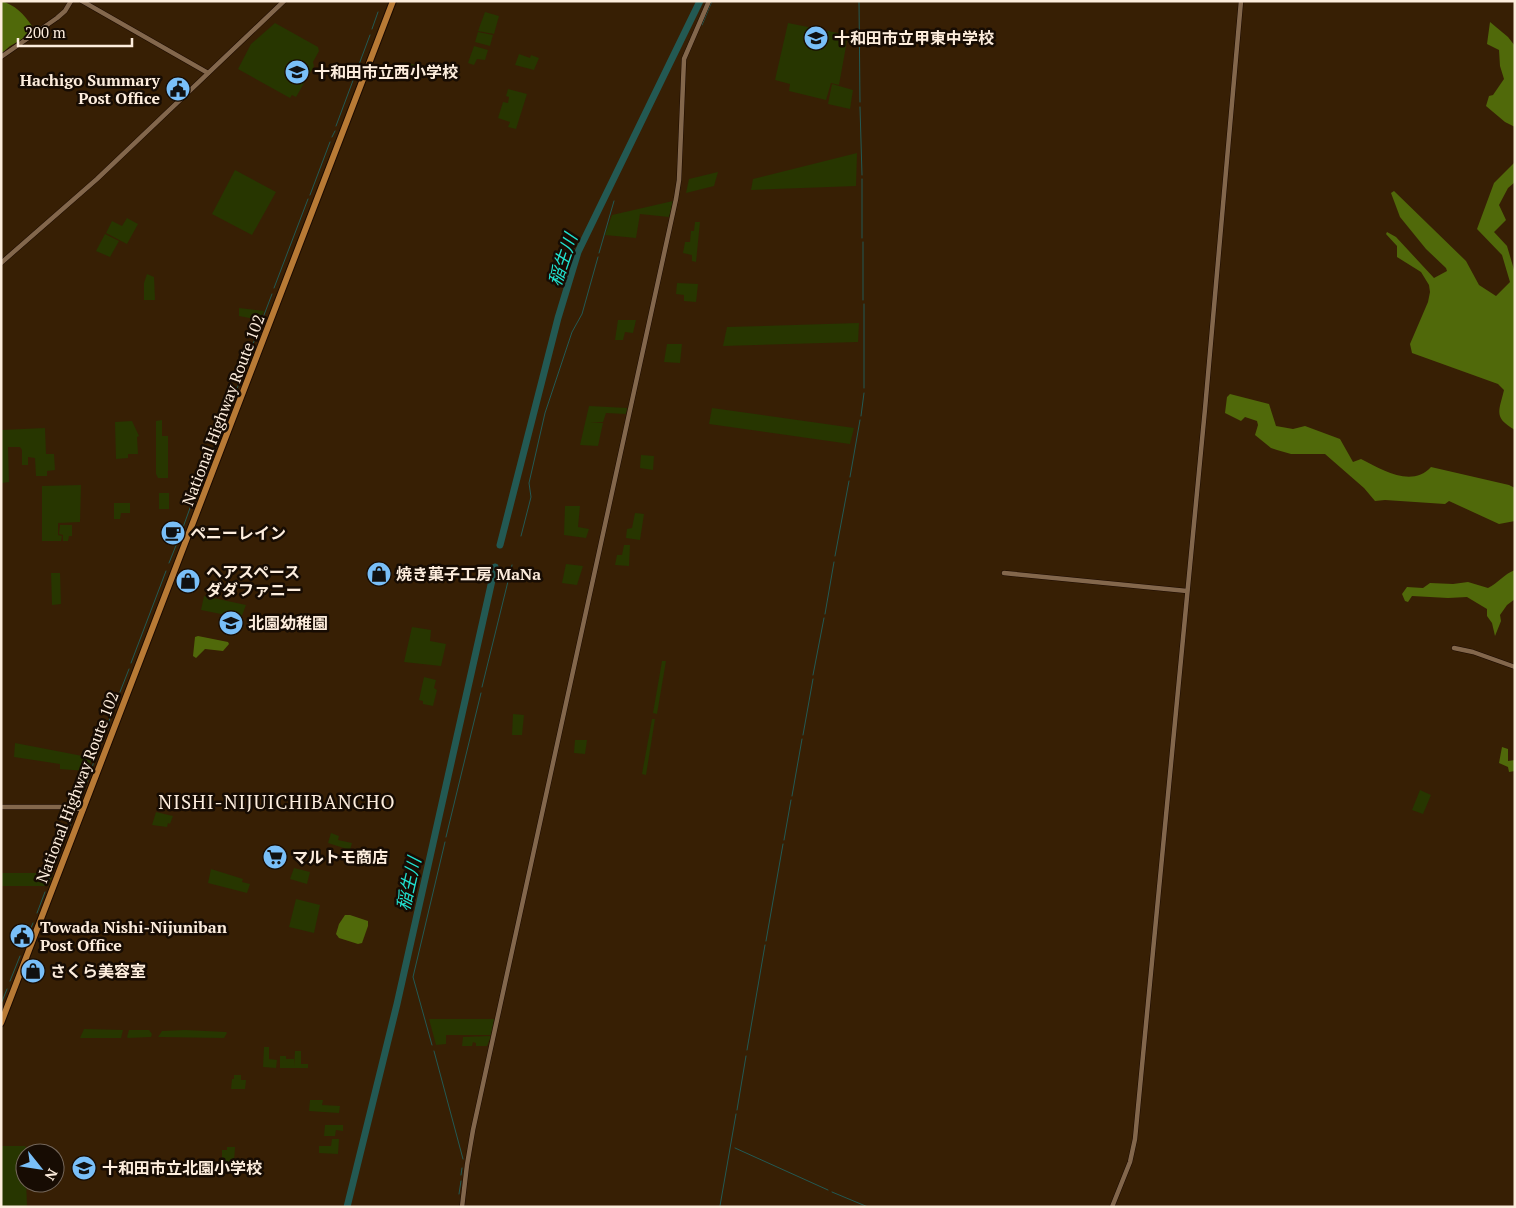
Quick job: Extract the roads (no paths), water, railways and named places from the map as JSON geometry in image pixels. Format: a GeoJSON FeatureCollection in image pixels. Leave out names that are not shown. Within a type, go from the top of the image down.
{"type":"FeatureCollection","features":[{"type":"Feature","properties":{"kind":"highway","name":"National Highway Route 102"},"geometry":{"type":"LineString","coordinates":[[1,1023],[394,1]]}},
{"type":"Feature","properties":{"kind":"street"},"geometry":{"type":"LineString","coordinates":[[1,57],[57,18],[71,1]]}},
{"type":"Feature","properties":{"kind":"street"},"geometry":{"type":"LineString","coordinates":[[82,1],[208,73]]}},
{"type":"Feature","properties":{"kind":"street"},"geometry":{"type":"LineString","coordinates":[[1,263],[97,179],[284,1]]}},
{"type":"Feature","properties":{"kind":"street"},"geometry":{"type":"LineString","coordinates":[[462,1207],[473,1130],[676,199],[679,180],[684,59],[709,1]]}},
{"type":"Feature","properties":{"kind":"street"},"geometry":{"type":"LineString","coordinates":[[1112,1207],[1130,1162],[1135,1139],[1224,205],[1241,1]]}},
{"type":"Feature","properties":{"kind":"street"},"geometry":{"type":"LineString","coordinates":[[1004,573],[1187,591]]}},
{"type":"Feature","properties":{"kind":"street"},"geometry":{"type":"LineString","coordinates":[[1454,648],[1473,652],[1515,667]]}},
{"type":"Feature","properties":{"kind":"street"},"geometry":{"type":"LineString","coordinates":[[1,807],[73,807],[83,810]]}},
{"type":"Feature","properties":{"kind":"waterway","name":"稲生川"},"geometry":{"type":"LineString","coordinates":[[500,545],[558,318],[578,252],[700,1]]}},
{"type":"Feature","properties":{"kind":"waterway"},"geometry":{"type":"LineString","coordinates":[[702,25],[712,1]]}},
{"type":"Feature","properties":{"kind":"waterway"},"geometry":{"type":"LineString","coordinates":[[859,1],[860,102]]}},
{"type":"Feature","properties":{"kind":"waterway"},"geometry":{"type":"LineString","coordinates":[[372,29],[378,12]]}},
{"type":"Feature","properties":{"kind":"waterway"},"geometry":{"type":"LineString","coordinates":[[336,126],[370,35]]}},
{"type":"Feature","properties":{"kind":"waterway"},"geometry":{"type":"LineString","coordinates":[[860,107],[862,175]]}},
{"type":"Feature","properties":{"kind":"waterway"},"geometry":{"type":"LineString","coordinates":[[332,137],[335,131]]}},
{"type":"Feature","properties":{"kind":"waterway"},"geometry":{"type":"LineString","coordinates":[[310,195],[330,142]]}},
{"type":"Feature","properties":{"kind":"waterway"},"geometry":{"type":"LineString","coordinates":[[862,179],[862,238]]}},
{"type":"Feature","properties":{"kind":"waterway"},"geometry":{"type":"LineString","coordinates":[[274,288],[308,199]]}},
{"type":"Feature","properties":{"kind":"waterway"},"geometry":{"type":"LineString","coordinates":[[599,253],[614,201]]}},
{"type":"Feature","properties":{"kind":"waterway"},"geometry":{"type":"LineString","coordinates":[[863,242],[863,300]]}},
{"type":"Feature","properties":{"kind":"waterway"},"geometry":{"type":"LineString","coordinates":[[521,536],[531,497],[529,483],[545,413],[572,332],[582,314],[598,257]]}},
{"type":"Feature","properties":{"kind":"waterway"},"geometry":{"type":"LineString","coordinates":[[245,365],[272,294]]}},
{"type":"Feature","properties":{"kind":"waterway"},"geometry":{"type":"LineString","coordinates":[[864,304],[864,388]]}},
{"type":"Feature","properties":{"kind":"waterway"},"geometry":{"type":"LineString","coordinates":[[237,389],[243,372]]}},
{"type":"Feature","properties":{"kind":"waterway"},"geometry":{"type":"LineString","coordinates":[[861,416],[864,393]]}},
{"type":"Feature","properties":{"kind":"waterway"},"geometry":{"type":"LineString","coordinates":[[850,477],[860,420]]}},
{"type":"Feature","properties":{"kind":"waterway"},"geometry":{"type":"LineString","coordinates":[[201,479],[225,421]]}},
{"type":"Feature","properties":{"kind":"waterway"},"geometry":{"type":"LineString","coordinates":[[835,556],[849,481]]}},
{"type":"Feature","properties":{"kind":"waterway"},"geometry":{"type":"LineString","coordinates":[[181,533],[199,483]]}},
{"type":"Feature","properties":{"kind":"waterway"},"geometry":{"type":"LineString","coordinates":[[169,563],[177,543]]}},
{"type":"Feature","properties":{"kind":"waterway"},"geometry":{"type":"LineString","coordinates":[[825,614],[834,562]]}},
{"type":"Feature","properties":{"kind":"waterway"},"geometry":{"type":"LineString","coordinates":[[482,687],[512,565]]}},
{"type":"Feature","properties":{"kind":"waterway","name":"稲生川"},"geometry":{"type":"LineString","coordinates":[[347,1207],[397,1004],[495,567]]}},
{"type":"Feature","properties":{"kind":"waterway"},"geometry":{"type":"LineString","coordinates":[[131,663],[166,571]]}},
{"type":"Feature","properties":{"kind":"waterway"},"geometry":{"type":"LineString","coordinates":[[813,675],[824,618]]}},
{"type":"Feature","properties":{"kind":"waterway"},"geometry":{"type":"LineString","coordinates":[[120,692],[129,669]]}},
{"type":"Feature","properties":{"kind":"waterway"},"geometry":{"type":"LineString","coordinates":[[803,735],[813,679]]}},
{"type":"Feature","properties":{"kind":"waterway"},"geometry":{"type":"LineString","coordinates":[[446,837],[481,693]]}},
{"type":"Feature","properties":{"kind":"waterway"},"geometry":{"type":"LineString","coordinates":[[109,721],[117,699]]}},
{"type":"Feature","properties":{"kind":"waterway"},"geometry":{"type":"LineString","coordinates":[[98,751],[106,730]]}},
{"type":"Feature","properties":{"kind":"waterway"},"geometry":{"type":"LineString","coordinates":[[792,796],[802,739]]}},
{"type":"Feature","properties":{"kind":"waterway"},"geometry":{"type":"LineString","coordinates":[[91,771],[95,758]]}},
{"type":"Feature","properties":{"kind":"waterway"},"geometry":{"type":"LineString","coordinates":[[79,802],[88,779]]}},
{"type":"Feature","properties":{"kind":"waterway"},"geometry":{"type":"LineString","coordinates":[[784,840],[791,800]]}},
{"type":"Feature","properties":{"kind":"waterway"},"geometry":{"type":"LineString","coordinates":[[66,836],[74,815]]}},
{"type":"Feature","properties":{"kind":"waterway"},"geometry":{"type":"LineString","coordinates":[[432,1045],[413,977],[445,842]]}},
{"type":"Feature","properties":{"kind":"waterway"},"geometry":{"type":"LineString","coordinates":[[766,941],[783,844]]}},
{"type":"Feature","properties":{"kind":"waterway"},"geometry":{"type":"LineString","coordinates":[[54,867],[62,845]]}},
{"type":"Feature","properties":{"kind":"waterway"},"geometry":{"type":"LineString","coordinates":[[48,883],[51,874]]}},
{"type":"Feature","properties":{"kind":"waterway"},"geometry":{"type":"LineString","coordinates":[[37,913],[45,892]]}},
{"type":"Feature","properties":{"kind":"waterway"},"geometry":{"type":"LineString","coordinates":[[24,945],[33,923]]}},
{"type":"Feature","properties":{"kind":"waterway"},"geometry":{"type":"LineString","coordinates":[[747,1050],[765,945]]}},
{"type":"Feature","properties":{"kind":"waterway"},"geometry":{"type":"LineString","coordinates":[[10,981],[20,956]]}},
{"type":"Feature","properties":{"kind":"waterway"},"geometry":{"type":"LineString","coordinates":[[1,1004],[7,989]]}},
{"type":"Feature","properties":{"kind":"waterway"},"geometry":{"type":"LineString","coordinates":[[434,1051],[463,1159]]}},
{"type":"Feature","properties":{"kind":"waterway"},"geometry":{"type":"LineString","coordinates":[[737,1110],[746,1056]]}},
{"type":"Feature","properties":{"kind":"waterway"},"geometry":{"type":"LineString","coordinates":[[720,1206],[736,1114]]}},
{"type":"Feature","properties":{"kind":"waterway"},"geometry":{"type":"LineString","coordinates":[[735,1148],[828,1190]]}},
{"type":"Feature","properties":{"kind":"waterway"},"geometry":{"type":"LineString","coordinates":[[461,1175],[462,1168]]}},
{"type":"Feature","properties":{"kind":"waterway"},"geometry":{"type":"LineString","coordinates":[[459,1194],[461,1181]]}},
{"type":"Feature","properties":{"kind":"waterway"},"geometry":{"type":"LineString","coordinates":[[832,1192],[868,1207]]}},
{"type":"Feature","properties":{"kind":"place","name":"十和田市立甲東中学校"},"geometry":{"type":"Point","coordinates":[816,38]}},
{"type":"Feature","properties":{"kind":"place","name":"十和田市立西小学校"},"geometry":{"type":"Point","coordinates":[297,72]}},
{"type":"Feature","properties":{"kind":"place","name":"Hachigo Summary Post Office"},"geometry":{"type":"Point","coordinates":[178,89]}},
{"type":"Feature","properties":{"kind":"place","name":"ペニーレイン"},"geometry":{"type":"Point","coordinates":[173,533]}},
{"type":"Feature","properties":{"kind":"place","name":"焼き菓子工房 MaNa"},"geometry":{"type":"Point","coordinates":[379,574]}},
{"type":"Feature","properties":{"kind":"place","name":"ヘアスペース ダダファニー"},"geometry":{"type":"Point","coordinates":[188,581]}},
{"type":"Feature","properties":{"kind":"place","name":"北園幼稚園"},"geometry":{"type":"Point","coordinates":[231,623]}},
{"type":"Feature","properties":{"kind":"place","name":"マルトモ商店"},"geometry":{"type":"Point","coordinates":[275,857]}},
{"type":"Feature","properties":{"kind":"place","name":"Towada Nishi-Nijuniban Post Office"},"geometry":{"type":"Point","coordinates":[22,936]}},
{"type":"Feature","properties":{"kind":"place","name":"さくら美容室"},"geometry":{"type":"Point","coordinates":[33,971]}},
{"type":"Feature","properties":{"kind":"place","name":"十和田市立北園小学校"},"geometry":{"type":"Point","coordinates":[84,1168]}},
{"type":"Feature","properties":{"kind":"district","name":"NISHI-NIJUICHIBANCHO"},"geometry":{"type":"Point","coordinates":[277,802]}}]}
